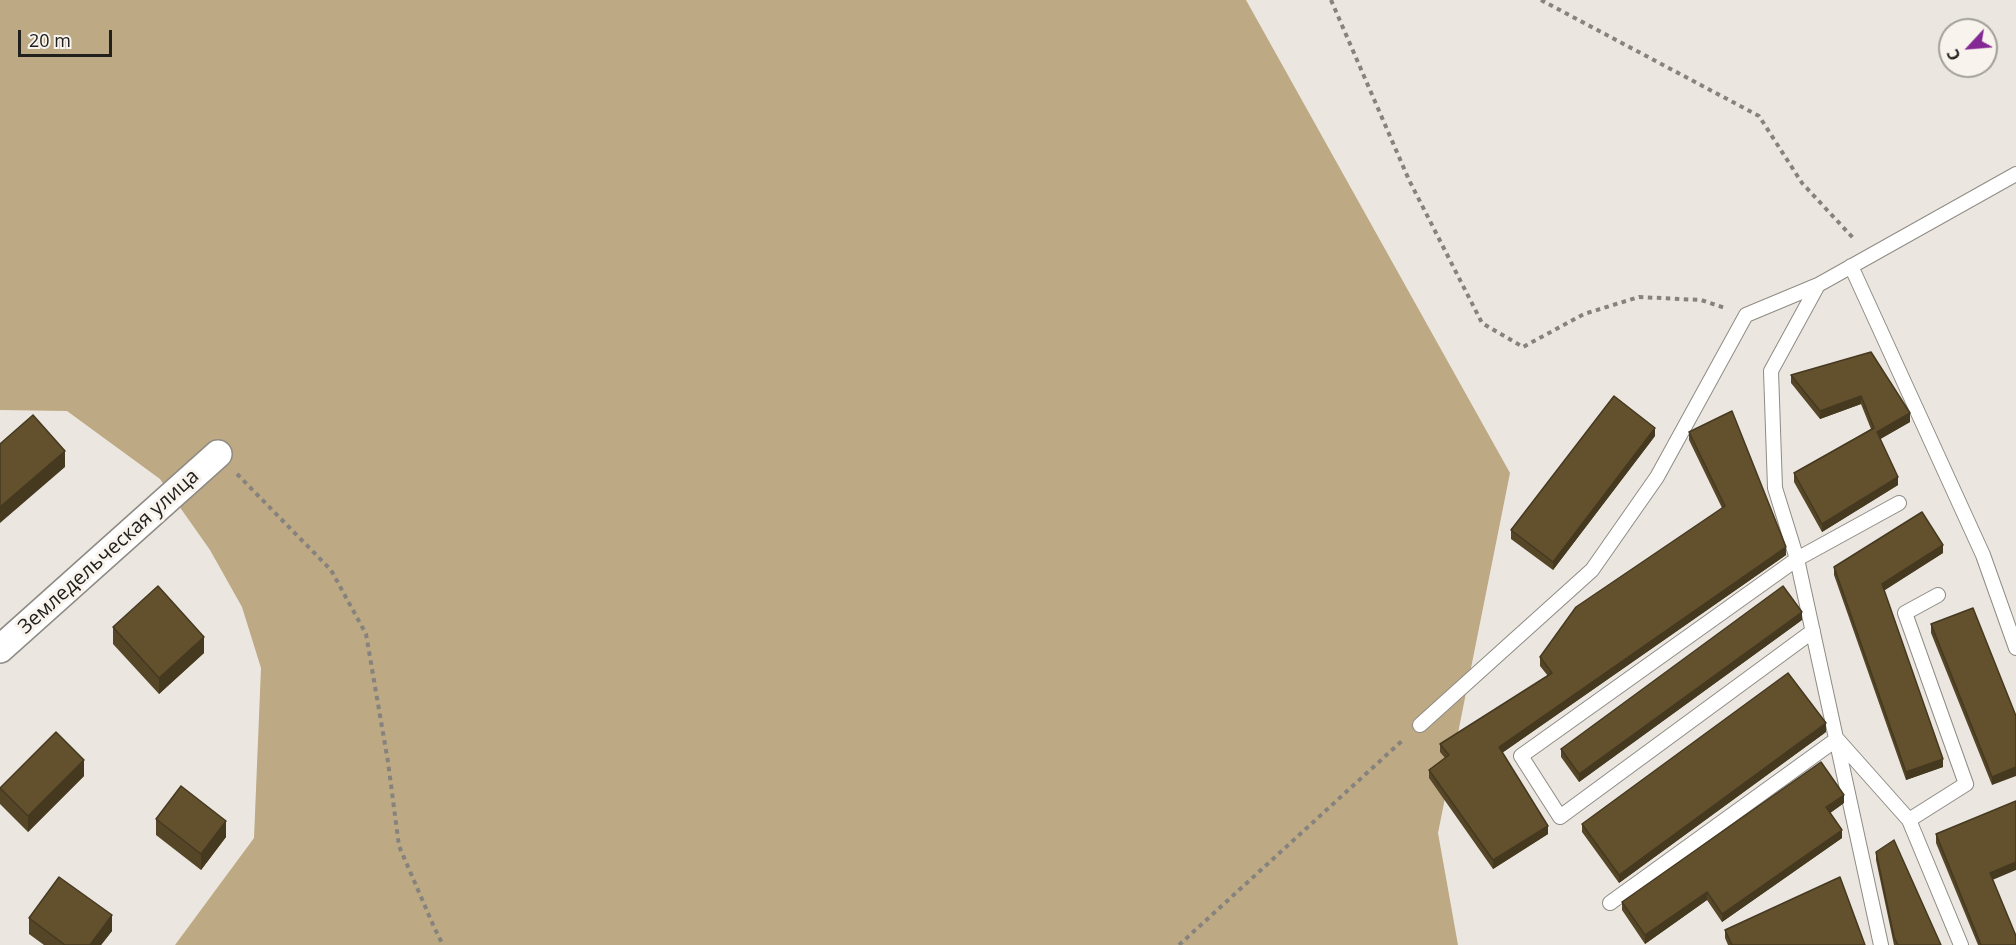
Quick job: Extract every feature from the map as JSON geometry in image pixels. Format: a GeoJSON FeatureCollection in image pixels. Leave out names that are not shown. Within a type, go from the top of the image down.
{"type":"FeatureCollection","features":[{"type":"Feature","properties":{"kind":"street","name":"Земледельческая улица"},"geometry":{"type":"LineString","coordinates":[[0,649],[218,454]]}},
{"type":"Feature","properties":{"kind":"lane"},"geometry":{"type":"LineString","coordinates":[[1420,724],[1592,570],[1657,477],[1746,315],[1818,285],[2016,174]]}},
{"type":"Feature","properties":{"kind":"lane"},"geometry":{"type":"LineString","coordinates":[[1851,266],[1983,555],[2016,648]]}},
{"type":"Feature","properties":{"kind":"lane"},"geometry":{"type":"LineString","coordinates":[[1818,285],[1771,371],[1775,488],[1797,559],[1881,945]]}},
{"type":"Feature","properties":{"kind":"lane"},"geometry":{"type":"LineString","coordinates":[[1813,631],[1560,817],[1521,756],[1797,559],[1899,503]]}},
{"type":"Feature","properties":{"kind":"lane"},"geometry":{"type":"LineString","coordinates":[[1909,820],[1966,784],[1905,613],[1938,595]]}},
{"type":"Feature","properties":{"kind":"lane"},"geometry":{"type":"LineString","coordinates":[[1837,739],[1909,820],[1961,945]]}},
{"type":"Feature","properties":{"kind":"lane"},"geometry":{"type":"LineString","coordinates":[[1610,903],[1837,739]]}},
{"type":"Feature","properties":{"kind":"path"},"geometry":{"type":"LineString","coordinates":[[1330,0],[1409,180],[1482,324],[1523,347],[1584,314],[1639,297],[1701,300],[1746,315]]}},
{"type":"Feature","properties":{"kind":"path"},"geometry":{"type":"LineString","coordinates":[[1541,0],[1759,116],[1802,183],[1870,255]]}},
{"type":"Feature","properties":{"kind":"path"},"geometry":{"type":"LineString","coordinates":[[218,454],[331,570],[366,634],[388,762],[399,846],[444,945]]}},
{"type":"Feature","properties":{"kind":"path"},"geometry":{"type":"LineString","coordinates":[[1179,945],[1420,724]]}},
{"type":"Feature","properties":{"kind":"shaded area"},"geometry":{"type":"Polygon","coordinates":[[[0,0],[1246,0],[1510,473],[1438,833],[1458,945],[175,945],[254,838],[261,668],[242,607],[210,550],[160,479],[67,411],[0,410],[0,0]]]}},
{"type":"Feature","properties":{"kind":"building"},"geometry":{"type":"Polygon","coordinates":[[[1871,352],[1910,413],[1877,432],[1898,477],[1822,524],[1794,473],[1874,428],[1861,396],[1820,411],[1791,375],[1871,352]]]}},
{"type":"Feature","properties":{"kind":"building"},"geometry":{"type":"Polygon","coordinates":[[[1614,396],[1655,428],[1553,562],[1511,530],[1614,396]]]}},
{"type":"Feature","properties":{"kind":"building"},"geometry":{"type":"Polygon","coordinates":[[[1732,411],[1786,547],[1499,747],[1548,826],[1493,860],[1429,770],[1449,755],[1440,744],[1552,673],[1540,657],[1576,607],[1725,506],[1689,432],[1732,411]]]}},
{"type":"Feature","properties":{"kind":"building"},"geometry":{"type":"Polygon","coordinates":[[[33,415],[65,451],[0,507],[0,444],[33,415]]]}},
{"type":"Feature","properties":{"kind":"building"},"geometry":{"type":"Polygon","coordinates":[[[1922,512],[1943,545],[1882,584],[1943,759],[1906,772],[1834,567],[1922,512]]]}},
{"type":"Feature","properties":{"kind":"building"},"geometry":{"type":"Polygon","coordinates":[[[158,586],[204,637],[159,678],[113,627],[158,586]]]}},
{"type":"Feature","properties":{"kind":"building"},"geometry":{"type":"Polygon","coordinates":[[[1783,586],[1802,612],[1579,774],[1561,749],[1783,586]]]}},
{"type":"Feature","properties":{"kind":"building"},"geometry":{"type":"Polygon","coordinates":[[[1973,608],[2016,716],[2016,767],[1992,777],[1931,624],[1973,608]]]}},
{"type":"Feature","properties":{"kind":"building"},"geometry":{"type":"Polygon","coordinates":[[[1788,673],[1826,723],[1619,875],[1582,824],[1788,673]]]}},
{"type":"Feature","properties":{"kind":"building"},"geometry":{"type":"Polygon","coordinates":[[[56,732],[84,760],[28,816],[0,788],[56,732]]]}},
{"type":"Feature","properties":{"kind":"building"},"geometry":{"type":"Polygon","coordinates":[[[1821,762],[1844,795],[1826,807],[1842,830],[1722,914],[1707,892],[1645,935],[1622,902],[1821,762]]]}},
{"type":"Feature","properties":{"kind":"building"},"geometry":{"type":"Polygon","coordinates":[[[181,786],[226,821],[201,854],[156,819],[181,786]]]}},
{"type":"Feature","properties":{"kind":"building"},"geometry":{"type":"Polygon","coordinates":[[[2016,801],[2016,862],[1990,873],[2016,936],[2016,945],[1981,945],[1936,834],[2016,801]]]}},
{"type":"Feature","properties":{"kind":"building"},"geometry":{"type":"Polygon","coordinates":[[[1894,840],[1941,945],[1898,945],[1894,937],[1876,852],[1894,840]]]}},
{"type":"Feature","properties":{"kind":"building"},"geometry":{"type":"Polygon","coordinates":[[[59,877],[112,915],[90,945],[65,945],[29,918],[59,877]]]}},
{"type":"Feature","properties":{"kind":"building"},"geometry":{"type":"Polygon","coordinates":[[[1840,877],[1865,945],[1732,945],[1725,930],[1840,877]]]}}]}
